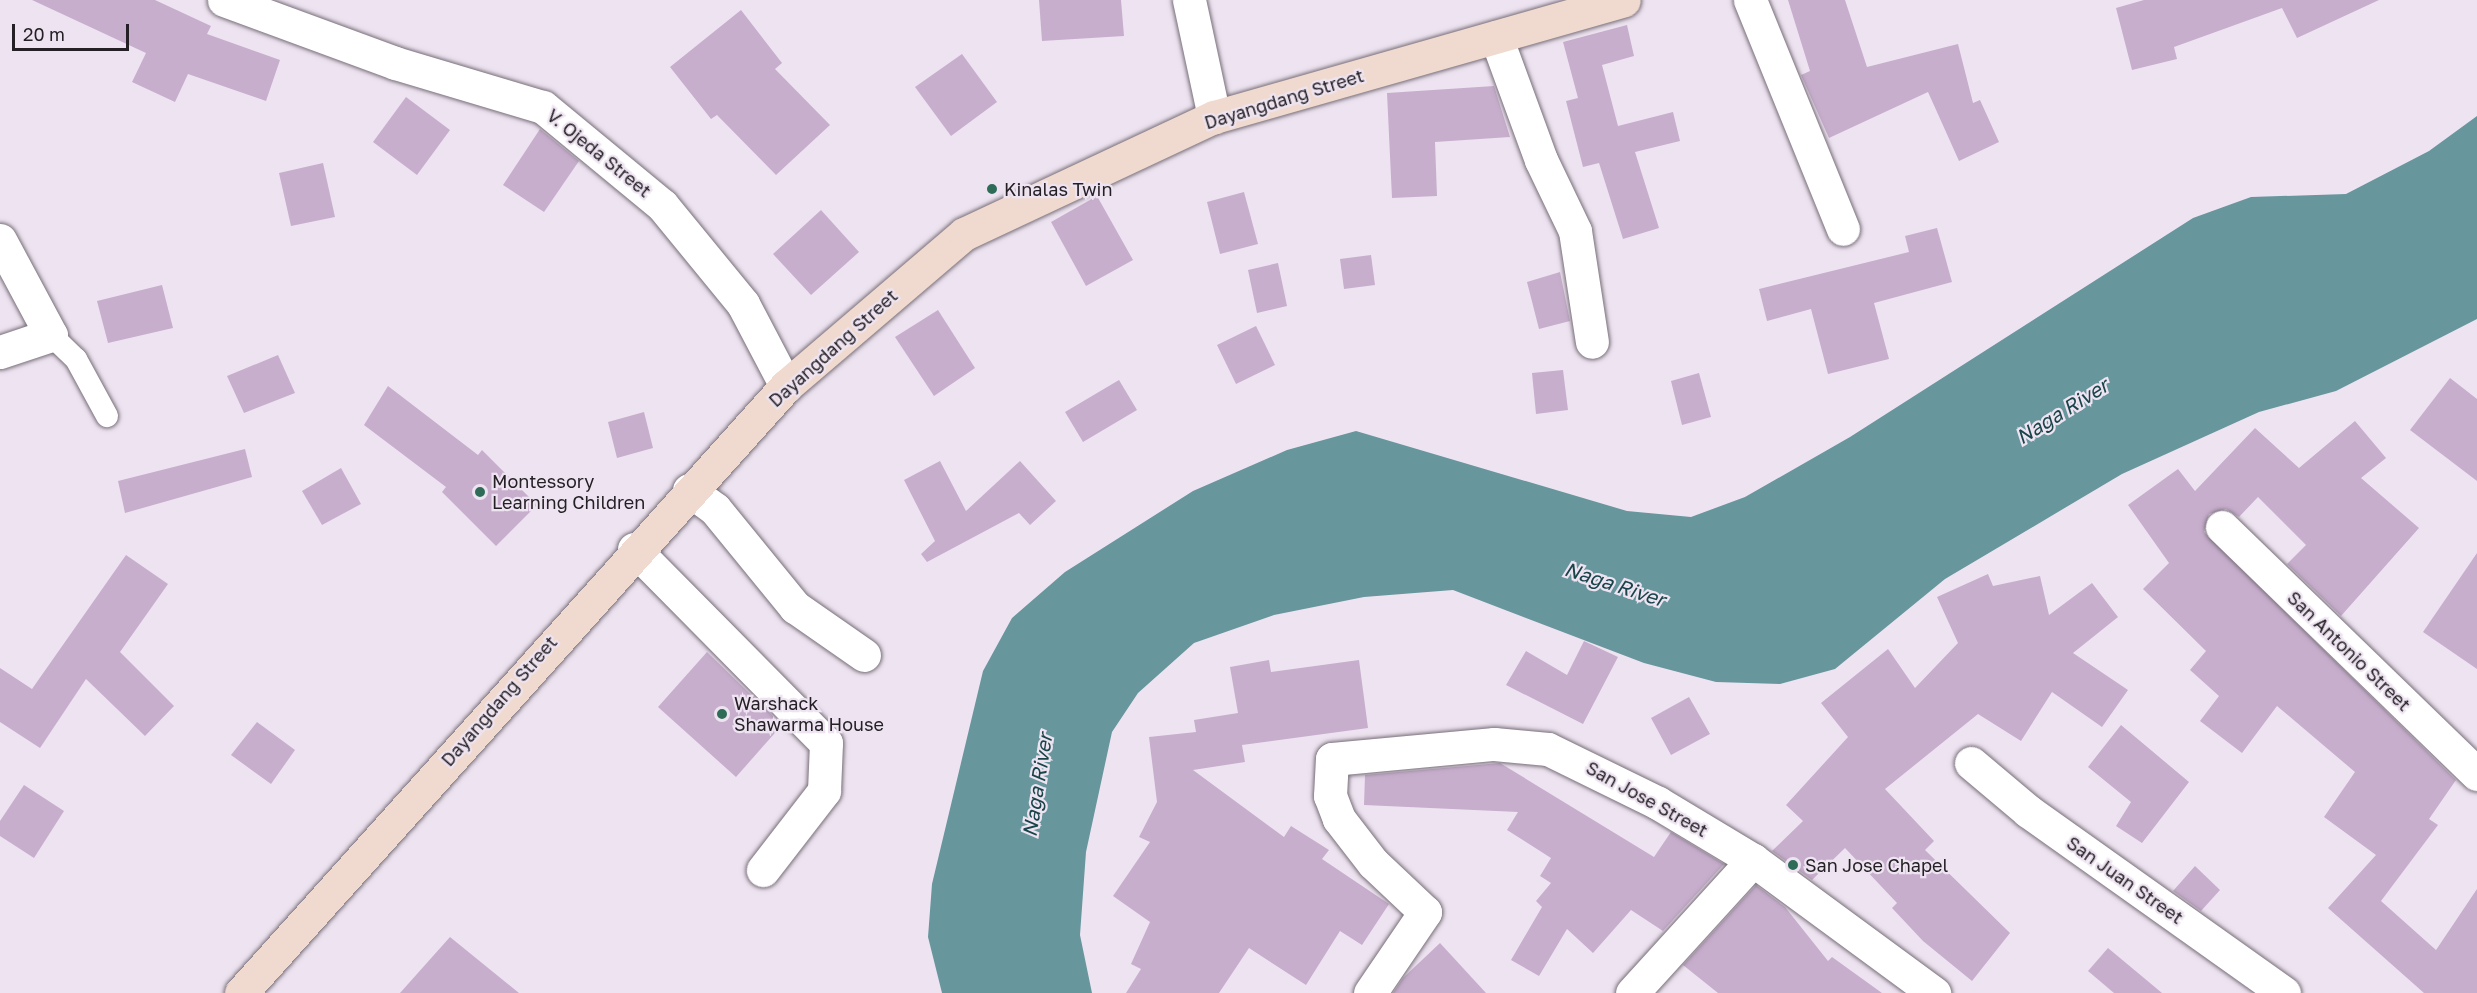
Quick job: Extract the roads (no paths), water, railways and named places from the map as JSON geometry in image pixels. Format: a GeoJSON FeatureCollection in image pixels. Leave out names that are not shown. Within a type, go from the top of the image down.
{"type":"FeatureCollection","features":[{"type":"Feature","properties":{"kind":"main road","name":"Dayangdang Street"},"geometry":{"type":"LineString","coordinates":[[241,993],[634,549],[786,386],[964,234],[1214,117],[1624,0]]}},
{"type":"Feature","properties":{"kind":"street","name":"V. Ojeda Street"},"geometry":{"type":"LineString","coordinates":[[224,0],[395,63],[543,107],[662,205],[743,304],[786,386]]}},
{"type":"Feature","properties":{"kind":"street"},"geometry":{"type":"LineString","coordinates":[[1189,0],[1214,117]]}},
{"type":"Feature","properties":{"kind":"street"},"geometry":{"type":"LineString","coordinates":[[1750,0],[1843,229]]}},
{"type":"Feature","properties":{"kind":"street"},"geometry":{"type":"LineString","coordinates":[[1496,37],[1541,160],[1575,231],[1592,342]]}},
{"type":"Feature","properties":{"kind":"street"},"geometry":{"type":"LineString","coordinates":[[0,240],[51,335],[10,353],[0,352]]}},
{"type":"Feature","properties":{"kind":"street"},"geometry":{"type":"LineString","coordinates":[[689,490],[715,509],[795,607],[864,655]]}},
{"type":"Feature","properties":{"kind":"street","name":"San Antonio Street"},"geometry":{"type":"LineString","coordinates":[[2222,527],[2477,774]]}},
{"type":"Feature","properties":{"kind":"street"},"geometry":{"type":"LineString","coordinates":[[634,549],[826,743],[824,791],[763,870]]}},
{"type":"Feature","properties":{"kind":"street","name":"San Jose Street"},"geometry":{"type":"LineString","coordinates":[[1370,993],[1425,912],[1373,863],[1339,819],[1330,796],[1332,759],[1359,753],[1494,744],[1548,749],[1600,771],[1753,860],[1934,993]]}},
{"type":"Feature","properties":{"kind":"street","name":"San Juan Street"},"geometry":{"type":"LineString","coordinates":[[1971,763],[2028,811],[2284,993]]}},
{"type":"Feature","properties":{"kind":"street"},"geometry":{"type":"LineString","coordinates":[[1632,993],[1753,860]]}},
{"type":"Feature","properties":{"kind":"lane"},"geometry":{"type":"LineString","coordinates":[[51,335],[76,359],[107,416]]}},
{"type":"Feature","properties":{"kind":"water","name":"Naga River"},"geometry":{"type":"Polygon","coordinates":[[[2477,116],[2477,319],[2336,391],[2259,412],[2122,474],[1945,579],[1835,669],[1780,684],[1716,682],[1644,663],[1453,590],[1364,597],[1274,615],[1194,643],[1138,693],[1112,732],[1086,852],[1080,935],[1092,993],[942,993],[928,937],[932,884],[983,671],[1012,618],[1065,572],[1193,491],[1287,450],[1356,431],[1627,511],[1691,517],[1745,497],[1850,437],[2193,218],[2251,197],[2346,194],[2429,151],[2477,116]]]}},
{"type":"Feature","properties":{"kind":"place","name":"Kinalas Twin"},"geometry":{"type":"Point","coordinates":[992,189]}},
{"type":"Feature","properties":{"kind":"place","name":"Montessory Learning Children"},"geometry":{"type":"Point","coordinates":[480,492]}},
{"type":"Feature","properties":{"kind":"place","name":"Warshack Shawarma House"},"geometry":{"type":"Point","coordinates":[722,714]}},
{"type":"Feature","properties":{"kind":"place","name":"San Jose Chapel"},"geometry":{"type":"Point","coordinates":[1793,865]}}]}
